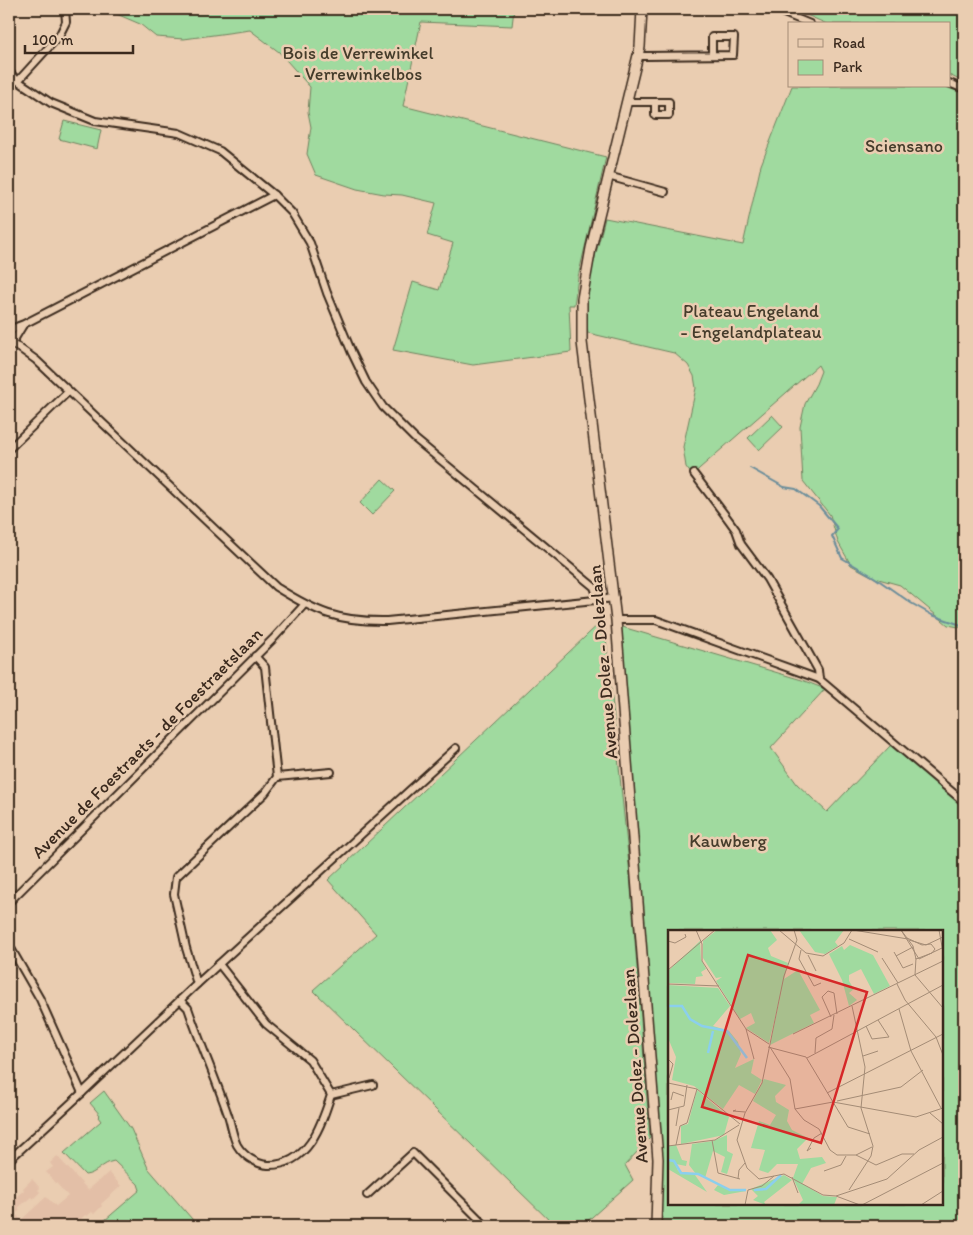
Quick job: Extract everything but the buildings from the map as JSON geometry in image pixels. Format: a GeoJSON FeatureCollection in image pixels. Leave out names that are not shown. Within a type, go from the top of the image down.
{"type":"FeatureCollection","features":[{"type":"Feature","properties":{"kind":"street"},"geometry":{"type":"LineString","coordinates":[[18,81],[59,36],[66,22],[65,9]]}},
{"type":"Feature","properties":{"kind":"street","name":"Avenue Dolez - Dolezlaan"},"geometry":{"type":"LineString","coordinates":[[642,9],[640,47],[584,279],[581,315],[585,371],[616,620],[659,1169],[656,1226]]}},
{"type":"Feature","properties":{"kind":"street"},"geometry":{"type":"LineString","coordinates":[[774,9],[805,22]]}},
{"type":"Feature","properties":{"kind":"street"},"geometry":{"type":"LineString","coordinates":[[638,56],[733,55],[734,37],[712,37],[712,55]]}},
{"type":"Feature","properties":{"kind":"street"},"geometry":{"type":"LineString","coordinates":[[9,72],[18,81],[51,103],[95,121],[179,133],[220,151],[274,195],[292,213],[310,244],[352,353],[366,382],[383,408],[414,438],[594,587],[599,600]]}},
{"type":"Feature","properties":{"kind":"street"},"geometry":{"type":"LineString","coordinates":[[950,83],[964,90]]}},
{"type":"Feature","properties":{"kind":"street"},"geometry":{"type":"LineString","coordinates":[[627,102],[655,102]]}},
{"type":"Feature","properties":{"kind":"street"},"geometry":{"type":"LineString","coordinates":[[608,176],[665,192]]}},
{"type":"Feature","properties":{"kind":"street"},"geometry":{"type":"LineString","coordinates":[[274,195],[16,327],[9,333],[12,344],[36,360],[276,587],[304,605],[341,618],[364,622],[614,598]]}},
{"type":"Feature","properties":{"kind":"street"},"geometry":{"type":"LineString","coordinates":[[12,344],[24,324]]}},
{"type":"Feature","properties":{"kind":"street"},"geometry":{"type":"LineString","coordinates":[[9,449],[69,391]]}},
{"type":"Feature","properties":{"kind":"street"},"geometry":{"type":"LineString","coordinates":[[694,474],[732,524],[742,544],[767,579],[818,670],[819,679]]}},
{"type":"Feature","properties":{"kind":"street","name":"Avenue de Foestraets - de Foestraetslaan"},"geometry":{"type":"LineString","coordinates":[[9,902],[304,605]]}},
{"type":"Feature","properties":{"kind":"street"},"geometry":{"type":"LineString","coordinates":[[616,620],[656,620],[819,679],[964,802]]}},
{"type":"Feature","properties":{"kind":"street"},"geometry":{"type":"LineString","coordinates":[[197,984],[186,948],[174,894],[176,877],[265,793],[277,777],[265,667],[255,656]]}},
{"type":"Feature","properties":{"kind":"street"},"geometry":{"type":"LineString","coordinates":[[9,1160],[197,984],[456,748]]}},
{"type":"Feature","properties":{"kind":"street"},"geometry":{"type":"LineString","coordinates":[[277,777],[332,772]]}},
{"type":"Feature","properties":{"kind":"street"},"geometry":{"type":"LineString","coordinates":[[9,945],[40,999],[82,1093]]}},
{"type":"Feature","properties":{"kind":"street"},"geometry":{"type":"LineString","coordinates":[[219,964],[266,1024],[310,1060],[331,1094]]}},
{"type":"Feature","properties":{"kind":"street"},"geometry":{"type":"LineString","coordinates":[[180,1000],[188,1008],[228,1113],[236,1143],[245,1154],[260,1164],[280,1165],[300,1154],[320,1127],[331,1094]]}},
{"type":"Feature","properties":{"kind":"street"},"geometry":{"type":"LineString","coordinates":[[331,1094],[373,1085]]}},
{"type":"Feature","properties":{"kind":"street"},"geometry":{"type":"LineString","coordinates":[[367,1195],[413,1153],[486,1226]]}},
{"type":"Feature","properties":{"kind":"shaded area"},"geometry":{"type":"Polygon","coordinates":[[[57,1156],[88,1190],[109,1172],[121,1186],[101,1204],[102,1206],[94,1214],[92,1212],[87,1216],[85,1215],[77,1223],[79,1226],[19,1226],[12,1218],[9,1221],[9,1203],[24,1190],[23,1188],[32,1179],[40,1188],[38,1190],[40,1192],[33,1199],[31,1197],[18,1208],[20,1210],[16,1214],[21,1220],[46,1197],[56,1206],[68,1196],[46,1172],[53,1167],[50,1163],[57,1156]]]}},
{"type":"Feature","properties":{"kind":"green space","name":"Bois de Verrewinkel - Verrewinkelbos"},"geometry":{"type":"Polygon","coordinates":[[[113,9],[514,9],[512,26],[421,22],[403,106],[606,157],[578,277],[574,305],[569,305],[571,352],[473,365],[393,350],[413,282],[439,290],[453,243],[427,235],[436,203],[402,195],[357,189],[316,175],[307,154],[311,127],[308,112],[310,87],[279,52],[250,30],[184,39],[156,37],[140,24],[112,12],[113,9]]]}},
{"type":"Feature","properties":{"kind":"green space"},"geometry":{"type":"Polygon","coordinates":[[[793,9],[964,9],[964,82],[950,75],[950,22],[822,22],[793,9]]]}},
{"type":"Feature","properties":{"kind":"green space","name":"Plateau Engeland - Engelandplateau"},"geometry":{"type":"Polygon","coordinates":[[[950,86],[964,91],[964,628],[948,625],[900,585],[875,578],[851,565],[838,542],[830,515],[803,481],[800,427],[805,404],[821,371],[818,365],[692,475],[686,467],[683,447],[696,388],[694,376],[688,365],[674,353],[588,333],[588,289],[605,218],[743,245],[761,165],[791,88],[950,88],[950,86]]]}},
{"type":"Feature","properties":{"kind":"green space"},"geometry":{"type":"Polygon","coordinates":[[[64,121],[101,130],[97,149],[59,139],[64,121]]]}},
{"type":"Feature","properties":{"kind":"green space"},"geometry":{"type":"Polygon","coordinates":[[[772,415],[783,427],[759,450],[748,438],[772,415]]]}},
{"type":"Feature","properties":{"kind":"green space"},"geometry":{"type":"Polygon","coordinates":[[[382,479],[395,491],[372,515],[360,503],[382,479]]]}},
{"type":"Feature","properties":{"kind":"green space"},"geometry":{"type":"Polygon","coordinates":[[[604,619],[630,875],[650,1138],[625,1165],[633,1180],[582,1226],[555,1226],[313,990],[376,934],[328,880],[604,619]]]}},
{"type":"Feature","properties":{"kind":"green space","name":"Kauwberg"},"geometry":{"type":"Polygon","coordinates":[[[619,626],[802,680],[825,689],[771,748],[797,784],[827,812],[891,745],[964,807],[964,1226],[659,1226],[649,1009],[628,719],[619,626]]]}},
{"type":"Feature","properties":{"kind":"green space"},"geometry":{"type":"Polygon","coordinates":[[[104,1091],[131,1129],[148,1168],[198,1226],[105,1226],[104,1221],[140,1190],[138,1184],[114,1161],[93,1173],[85,1175],[64,1153],[101,1121],[98,1117],[100,1115],[90,1103],[104,1091]]]}},
{"type":"Feature","properties":{"kind":"waterway"},"geometry":{"type":"LineString","coordinates":[[750,468],[784,487],[796,489],[819,506],[838,529],[832,536],[842,558],[932,615],[964,626]]}},
{"type":"Feature","properties":{"kind":"park label","name":"Sciensano"},"geometry":{"type":"Point","coordinates":[904,146]}}]}
